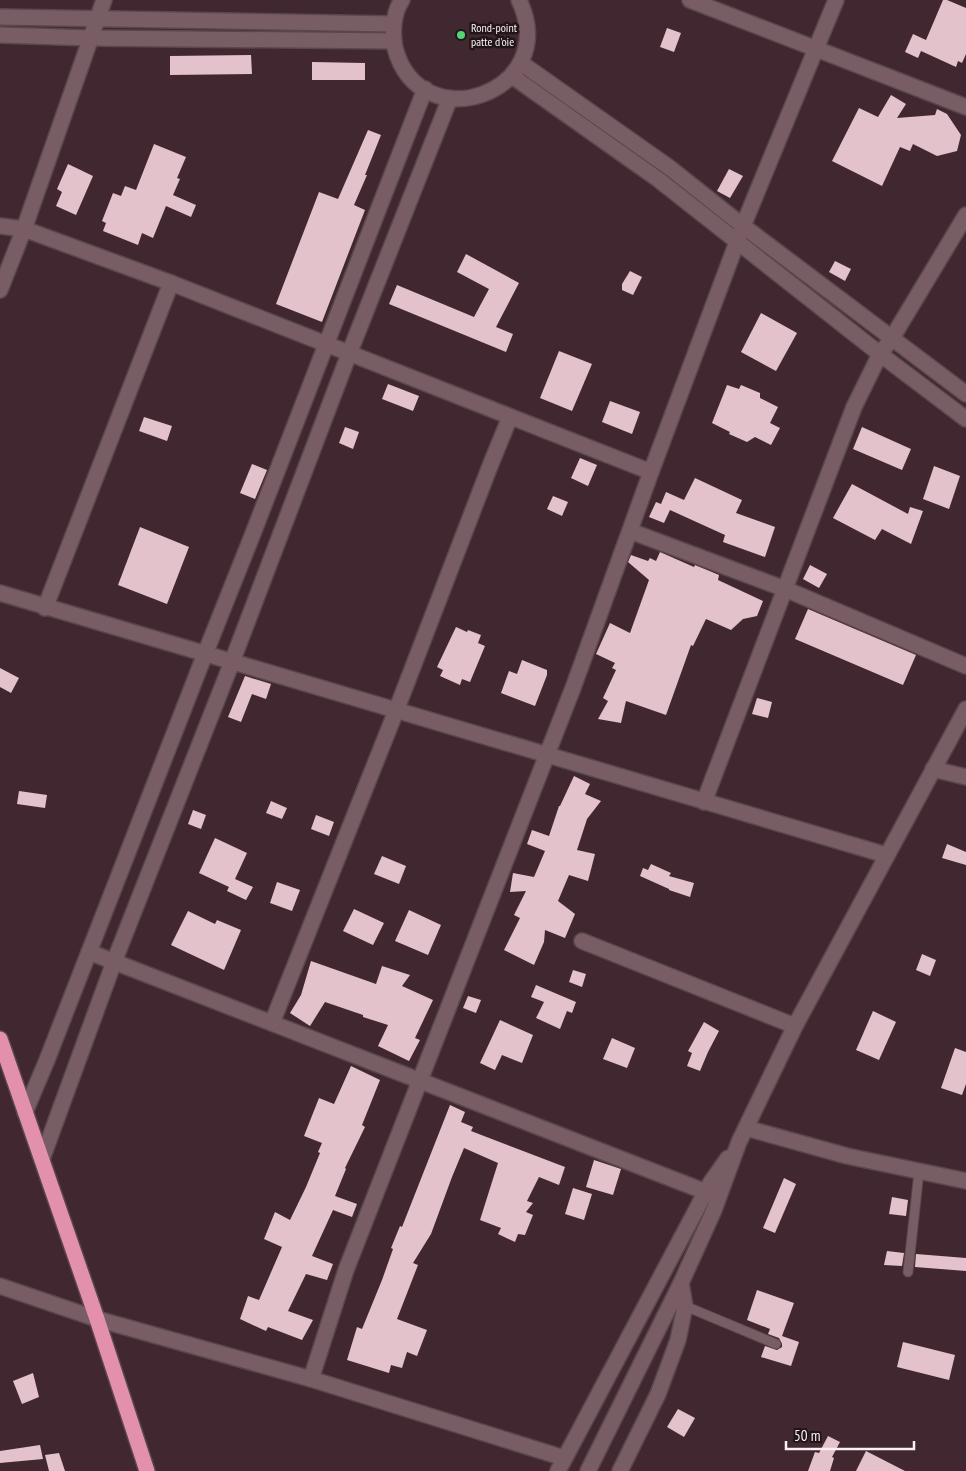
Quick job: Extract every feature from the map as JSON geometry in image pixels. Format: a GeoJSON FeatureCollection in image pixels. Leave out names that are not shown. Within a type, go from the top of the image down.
{"type":"FeatureCollection","features":[{"type":"Feature","properties":{"kind":"highway"},"geometry":{"type":"LineString","coordinates":[[0,1039],[97,1318],[147,1471]]}},
{"type":"Feature","properties":{"kind":"street"},"geometry":{"type":"LineString","coordinates":[[0,290],[24,229],[96,18],[104,0]]}},
{"type":"Feature","properties":{"kind":"street"},"geometry":{"type":"LineString","coordinates":[[402,0],[394,24],[394,41],[397,55],[404,68],[413,80],[437,95],[467,99],[484,96],[499,88],[512,76],[520,63],[527,43],[527,21],[519,0]]}},
{"type":"Feature","properties":{"kind":"street"},"geometry":{"type":"LineString","coordinates":[[690,0],[966,108]]}},
{"type":"Feature","properties":{"kind":"street"},"geometry":{"type":"LineString","coordinates":[[311,1379],[346,1270],[573,688],[650,472],[737,240],[836,0]]}},
{"type":"Feature","properties":{"kind":"street"},"geometry":{"type":"LineString","coordinates":[[0,18],[394,24]]}},
{"type":"Feature","properties":{"kind":"street"},"geometry":{"type":"LineString","coordinates":[[0,35],[90,38],[394,41]]}},
{"type":"Feature","properties":{"kind":"street"},"geometry":{"type":"LineString","coordinates":[[520,63],[670,168],[743,226],[966,394]]}},
{"type":"Feature","properties":{"kind":"street"},"geometry":{"type":"LineString","coordinates":[[512,76],[659,180],[880,354],[966,418]]}},
{"type":"Feature","properties":{"kind":"street"},"geometry":{"type":"LineString","coordinates":[[25,1112],[252,536],[425,89]]}},
{"type":"Feature","properties":{"kind":"street"},"geometry":{"type":"LineString","coordinates":[[42,1159],[114,962],[450,98]]}},
{"type":"Feature","properties":{"kind":"street"},"geometry":{"type":"LineString","coordinates":[[704,802],[854,407],[880,354],[892,338],[966,215]]}},
{"type":"Feature","properties":{"kind":"street"},"geometry":{"type":"LineString","coordinates":[[0,226],[24,229],[171,283],[650,472]]}},
{"type":"Feature","properties":{"kind":"street"},"geometry":{"type":"LineString","coordinates":[[45,608],[171,283]]}},
{"type":"Feature","properties":{"kind":"street"},"geometry":{"type":"LineString","coordinates":[[272,1023],[510,417]]}},
{"type":"Feature","properties":{"kind":"street"},"geometry":{"type":"LineString","coordinates":[[630,531],[785,589],[966,666]]}},
{"type":"Feature","properties":{"kind":"street"},"geometry":{"type":"LineString","coordinates":[[0,593],[45,608],[886,855]]}},
{"type":"Feature","properties":{"kind":"street"},"geometry":{"type":"LineString","coordinates":[[588,1471],[681,1283],[714,1210],[739,1142],[795,1026],[966,709]]}},
{"type":"Feature","properties":{"kind":"street"},"geometry":{"type":"LineString","coordinates":[[933,769],[966,778]]}},
{"type":"Feature","properties":{"kind":"street"},"geometry":{"type":"LineString","coordinates":[[582,941],[795,1026]]}},
{"type":"Feature","properties":{"kind":"street"},"geometry":{"type":"LineString","coordinates":[[89,952],[706,1192]]}},
{"type":"Feature","properties":{"kind":"street"},"geometry":{"type":"LineString","coordinates":[[746,1128],[847,1156],[966,1181]]}},
{"type":"Feature","properties":{"kind":"street"},"geometry":{"type":"LineString","coordinates":[[0,1286],[97,1318],[311,1379],[561,1465],[706,1192],[739,1142]]}},
{"type":"Feature","properties":{"kind":"street"},"geometry":{"type":"LineString","coordinates":[[620,1471],[658,1394],[678,1340],[685,1306],[681,1283]]}},
{"type":"Feature","properties":{"kind":"lane"},"geometry":{"type":"LineString","coordinates":[[908,1272],[919,1172]]}},
{"type":"Feature","properties":{"kind":"lane"},"geometry":{"type":"LineString","coordinates":[[685,1306],[776,1344]]}},
{"type":"Feature","properties":{"kind":"building"},"geometry":{"type":"Polygon","coordinates":[[[943,0],[966,8],[966,54],[962,63],[958,61],[956,67],[921,51],[918,58],[905,52],[913,34],[926,40],[943,0]]]}},
{"type":"Feature","properties":{"kind":"building"},"geometry":{"type":"Polygon","coordinates":[[[667,28],[681,33],[674,52],[660,47],[667,28]]]}},
{"type":"Feature","properties":{"kind":"building"},"geometry":{"type":"Polygon","coordinates":[[[251,55],[252,74],[170,75],[170,56],[251,55]]]}},
{"type":"Feature","properties":{"kind":"building"},"geometry":{"type":"Polygon","coordinates":[[[312,62],[365,63],[365,80],[312,80],[312,62]]]}},
{"type":"Feature","properties":{"kind":"building"},"geometry":{"type":"Polygon","coordinates":[[[891,95],[906,104],[897,118],[935,115],[937,109],[947,114],[961,135],[957,151],[937,156],[913,144],[910,151],[900,147],[882,186],[832,161],[859,108],[878,117],[891,95]]]}},
{"type":"Feature","properties":{"kind":"building"},"geometry":{"type":"Polygon","coordinates":[[[368,130],[381,135],[354,205],[365,210],[322,322],[276,304],[319,192],[338,199],[368,130]]]}},
{"type":"Feature","properties":{"kind":"building"},"geometry":{"type":"Polygon","coordinates":[[[154,144],[186,157],[177,178],[180,179],[173,195],[196,205],[191,217],[166,206],[153,238],[142,233],[138,245],[103,231],[106,223],[102,221],[113,193],[121,196],[125,186],[136,190],[154,144]]]}},
{"type":"Feature","properties":{"kind":"building"},"geometry":{"type":"Polygon","coordinates":[[[68,164],[93,176],[76,215],[56,206],[62,192],[57,189],[68,164]]]}},
{"type":"Feature","properties":{"kind":"building"},"geometry":{"type":"Polygon","coordinates":[[[729,169],[743,176],[730,198],[717,191],[729,169]]]}},
{"type":"Feature","properties":{"kind":"building"},"geometry":{"type":"Polygon","coordinates":[[[466,254],[519,283],[496,327],[513,334],[506,352],[389,304],[397,285],[474,317],[489,289],[457,272],[466,254]]]}},
{"type":"Feature","properties":{"kind":"building"},"geometry":{"type":"Polygon","coordinates":[[[835,261],[851,269],[845,281],[829,272],[835,261]]]}},
{"type":"Feature","properties":{"kind":"building"},"geometry":{"type":"Polygon","coordinates":[[[630,271],[642,277],[633,295],[622,290],[622,284],[630,271]]]}},
{"type":"Feature","properties":{"kind":"building"},"geometry":{"type":"Polygon","coordinates":[[[761,313],[797,333],[776,371],[741,352],[761,313]]]}},
{"type":"Feature","properties":{"kind":"building"},"geometry":{"type":"Polygon","coordinates":[[[559,351],[592,364],[572,411],[540,398],[559,351]]]}},
{"type":"Feature","properties":{"kind":"building"},"geometry":{"type":"Polygon","coordinates":[[[388,384],[419,396],[413,411],[382,399],[388,384]]]}},
{"type":"Feature","properties":{"kind":"building"},"geometry":{"type":"Polygon","coordinates":[[[727,385],[739,389],[741,385],[760,393],[760,398],[778,407],[770,423],[780,428],[771,445],[755,437],[747,442],[729,434],[730,432],[712,423],[727,385]]]}},
{"type":"Feature","properties":{"kind":"building"},"geometry":{"type":"Polygon","coordinates":[[[610,401],[640,412],[632,434],[602,422],[610,401]]]}},
{"type":"Feature","properties":{"kind":"building"},"geometry":{"type":"Polygon","coordinates":[[[144,417],[172,426],[167,441],[139,431],[144,417]]]}},
{"type":"Feature","properties":{"kind":"building"},"geometry":{"type":"Polygon","coordinates":[[[345,427],[359,432],[353,449],[339,443],[345,427]]]}},
{"type":"Feature","properties":{"kind":"building"},"geometry":{"type":"Polygon","coordinates":[[[862,427],[911,449],[902,470],[853,449],[862,427]]]}},
{"type":"Feature","properties":{"kind":"building"},"geometry":{"type":"Polygon","coordinates":[[[580,458],[597,465],[588,486],[571,478],[580,458]]]}},
{"type":"Feature","properties":{"kind":"building"},"geometry":{"type":"Polygon","coordinates":[[[252,464],[267,470],[255,499],[240,493],[252,464]]]}},
{"type":"Feature","properties":{"kind":"building"},"geometry":{"type":"Polygon","coordinates":[[[934,466],[960,476],[949,509],[923,499],[934,466]]]}},
{"type":"Feature","properties":{"kind":"building"},"geometry":{"type":"Polygon","coordinates":[[[695,478],[742,500],[736,513],[775,527],[765,557],[723,542],[725,535],[670,510],[664,523],[649,517],[656,502],[661,504],[666,492],[684,500],[695,478]]]}},
{"type":"Feature","properties":{"kind":"building"},"geometry":{"type":"Polygon","coordinates":[[[852,484],[908,514],[910,507],[923,511],[911,544],[882,529],[875,540],[833,518],[852,484]]]}},
{"type":"Feature","properties":{"kind":"building"},"geometry":{"type":"Polygon","coordinates":[[[553,496],[568,502],[562,516],[547,509],[553,496]]]}},
{"type":"Feature","properties":{"kind":"building"},"geometry":{"type":"Polygon","coordinates":[[[140,527],[189,547],[167,604],[118,585],[140,527]]]}},
{"type":"Feature","properties":{"kind":"building"},"geometry":{"type":"Polygon","coordinates":[[[660,552],[694,567],[695,565],[719,575],[718,580],[763,601],[757,616],[743,619],[731,630],[706,619],[693,646],[691,645],[666,715],[626,701],[621,723],[598,719],[608,701],[603,698],[616,670],[612,668],[615,663],[596,654],[610,623],[630,633],[649,580],[628,562],[631,555],[648,561],[650,558],[656,561],[660,552]]]}},
{"type":"Feature","properties":{"kind":"building"},"geometry":{"type":"Polygon","coordinates":[[[810,565],[827,574],[819,588],[803,579],[810,565]]]}},
{"type":"Feature","properties":{"kind":"building"},"geometry":{"type":"Polygon","coordinates":[[[808,609],[916,655],[903,685],[795,639],[808,609]]]}},
{"type":"Feature","properties":{"kind":"building"},"geometry":{"type":"Polygon","coordinates":[[[456,627],[481,635],[478,643],[485,646],[470,682],[462,679],[460,685],[440,676],[443,670],[437,667],[456,627]]]}},
{"type":"Feature","properties":{"kind":"building"},"geometry":{"type":"Polygon","coordinates":[[[522,660],[547,670],[547,675],[535,706],[501,693],[509,671],[517,674],[522,660]]]}},
{"type":"Feature","properties":{"kind":"building"},"geometry":{"type":"Polygon","coordinates":[[[0,668],[19,678],[11,693],[0,687],[0,668]]]}},
{"type":"Feature","properties":{"kind":"building"},"geometry":{"type":"Polygon","coordinates":[[[245,676],[271,684],[266,699],[252,694],[241,722],[228,717],[245,676]]]}},
{"type":"Feature","properties":{"kind":"building"},"geometry":{"type":"Polygon","coordinates":[[[757,698],[772,702],[768,718],[752,714],[757,698]]]}},
{"type":"Feature","properties":{"kind":"building"},"geometry":{"type":"Polygon","coordinates":[[[574,776],[590,784],[585,794],[601,801],[587,819],[577,850],[595,854],[588,881],[569,875],[558,901],[575,914],[565,938],[545,930],[544,942],[534,965],[504,950],[520,918],[514,915],[526,891],[510,892],[513,873],[534,877],[545,851],[527,844],[532,830],[549,836],[559,806],[574,776]]]}},
{"type":"Feature","properties":{"kind":"building"},"geometry":{"type":"Polygon","coordinates":[[[19,791],[47,795],[45,808],[17,804],[19,791]]]}},
{"type":"Feature","properties":{"kind":"building"},"geometry":{"type":"Polygon","coordinates":[[[271,801],[287,808],[282,819],[266,813],[271,801]]]}},
{"type":"Feature","properties":{"kind":"building"},"geometry":{"type":"Polygon","coordinates":[[[193,810],[206,815],[201,829],[188,824],[193,810]]]}},
{"type":"Feature","properties":{"kind":"building"},"geometry":{"type":"Polygon","coordinates":[[[316,815],[334,822],[329,836],[311,829],[316,815]]]}},
{"type":"Feature","properties":{"kind":"building"},"geometry":{"type":"Polygon","coordinates":[[[215,838],[247,853],[235,879],[253,887],[246,900],[227,891],[229,887],[199,873],[215,838]]]}},
{"type":"Feature","properties":{"kind":"building"},"geometry":{"type":"Polygon","coordinates":[[[947,844],[966,852],[966,865],[942,858],[947,844]]]}},
{"type":"Feature","properties":{"kind":"building"},"geometry":{"type":"Polygon","coordinates":[[[382,856],[406,866],[399,884],[374,874],[382,856]]]}},
{"type":"Feature","properties":{"kind":"building"},"geometry":{"type":"Polygon","coordinates":[[[651,864],[671,873],[669,876],[694,883],[690,897],[669,890],[640,876],[643,868],[648,870],[651,864]]]}},
{"type":"Feature","properties":{"kind":"building"},"geometry":{"type":"Polygon","coordinates":[[[277,882],[300,890],[292,911],[270,903],[277,882]]]}},
{"type":"Feature","properties":{"kind":"building"},"geometry":{"type":"Polygon","coordinates":[[[354,909],[384,923],[373,945],[343,931],[354,909]]]}},
{"type":"Feature","properties":{"kind":"building"},"geometry":{"type":"Polygon","coordinates":[[[409,910],[441,925],[428,955],[395,941],[409,910]]]}},
{"type":"Feature","properties":{"kind":"building"},"geometry":{"type":"Polygon","coordinates":[[[188,911],[215,924],[217,920],[241,930],[224,970],[171,945],[188,911]]]}},
{"type":"Feature","properties":{"kind":"building"},"geometry":{"type":"Polygon","coordinates":[[[922,954],[936,960],[930,976],[916,970],[922,954]]]}},
{"type":"Feature","properties":{"kind":"building"},"geometry":{"type":"Polygon","coordinates":[[[311,961],[376,984],[382,966],[410,975],[402,986],[433,1000],[415,1038],[420,1040],[409,1061],[378,1046],[388,1025],[325,1002],[310,1026],[290,1013],[301,995],[311,961]]]}},
{"type":"Feature","properties":{"kind":"building"},"geometry":{"type":"Polygon","coordinates":[[[573,970],[586,974],[582,987],[569,982],[573,970]]]}},
{"type":"Feature","properties":{"kind":"building"},"geometry":{"type":"Polygon","coordinates":[[[536,985],[576,1002],[572,1013],[567,1011],[560,1029],[536,1018],[544,1002],[531,997],[536,985]]]}},
{"type":"Feature","properties":{"kind":"building"},"geometry":{"type":"Polygon","coordinates":[[[468,996],[481,1000],[476,1013],[463,1008],[468,996]]]}},
{"type":"Feature","properties":{"kind":"building"},"geometry":{"type":"Polygon","coordinates":[[[873,1011],[896,1022],[879,1060],[856,1050],[873,1011]]]}},
{"type":"Feature","properties":{"kind":"building"},"geometry":{"type":"Polygon","coordinates":[[[500,1020],[533,1035],[522,1063],[502,1055],[495,1070],[480,1063],[500,1020]]]}},
{"type":"Feature","properties":{"kind":"building"},"geometry":{"type":"Polygon","coordinates":[[[704,1022],[719,1031],[700,1071],[687,1066],[692,1053],[688,1051],[704,1022]]]}},
{"type":"Feature","properties":{"kind":"building"},"geometry":{"type":"Polygon","coordinates":[[[612,1038],[635,1048],[627,1068],[603,1059],[612,1038]]]}},
{"type":"Feature","properties":{"kind":"building"},"geometry":{"type":"Polygon","coordinates":[[[955,1048],[966,1052],[966,1084],[962,1095],[941,1088],[955,1048]]]}},
{"type":"Feature","properties":{"kind":"building"},"geometry":{"type":"Polygon","coordinates":[[[351,1066],[380,1080],[362,1125],[365,1127],[345,1168],[335,1196],[357,1204],[352,1217],[333,1210],[312,1256],[333,1264],[327,1280],[306,1274],[288,1311],[313,1320],[302,1340],[268,1327],[266,1331],[240,1319],[248,1296],[259,1300],[282,1247],[264,1239],[275,1212],[290,1220],[320,1153],[318,1152],[322,1143],[304,1136],[319,1098],[334,1104],[351,1066]]]}},
{"type":"Feature","properties":{"kind":"building"},"geometry":{"type":"Polygon","coordinates":[[[450,1105],[465,1112],[461,1122],[473,1127],[471,1131],[565,1167],[559,1185],[539,1177],[527,1201],[533,1203],[526,1212],[533,1215],[525,1235],[518,1234],[515,1242],[498,1234],[501,1228],[480,1220],[498,1163],[464,1148],[431,1234],[413,1263],[418,1265],[397,1319],[427,1330],[417,1356],[407,1352],[402,1368],[391,1365],[389,1373],[347,1360],[357,1327],[362,1329],[382,1280],[393,1249],[391,1248],[400,1226],[402,1227],[450,1105]]]}},
{"type":"Feature","properties":{"kind":"building"},"geometry":{"type":"Polygon","coordinates":[[[594,1160],[621,1169],[613,1195],[586,1187],[594,1160]]]}},
{"type":"Feature","properties":{"kind":"building"},"geometry":{"type":"Polygon","coordinates":[[[784,1178],[796,1184],[775,1233],[763,1228],[784,1178]]]}},
{"type":"Feature","properties":{"kind":"building"},"geometry":{"type":"Polygon","coordinates":[[[573,1188],[592,1194],[584,1220],[565,1214],[573,1188]]]}},
{"type":"Feature","properties":{"kind":"building"},"geometry":{"type":"Polygon","coordinates":[[[892,1197],[908,1200],[906,1216],[889,1214],[892,1197]]]}},
{"type":"Feature","properties":{"kind":"building"},"geometry":{"type":"Polygon","coordinates":[[[887,1251],[904,1253],[902,1266],[884,1265],[887,1251]]]}},
{"type":"Feature","properties":{"kind":"building"},"geometry":{"type":"Polygon","coordinates":[[[916,1254],[966,1258],[966,1271],[915,1267],[916,1254]]]}},
{"type":"Feature","properties":{"kind":"building"},"geometry":{"type":"Polygon","coordinates":[[[757,1290],[794,1303],[782,1336],[799,1342],[791,1366],[761,1357],[765,1346],[777,1350],[782,1347],[782,1344],[779,1338],[768,1334],[770,1329],[747,1320],[757,1290]]]}},
{"type":"Feature","properties":{"kind":"building"},"geometry":{"type":"Polygon","coordinates":[[[903,1342],[955,1355],[949,1380],[897,1367],[903,1342]]]}},
{"type":"Feature","properties":{"kind":"building"},"geometry":{"type":"Polygon","coordinates":[[[33,1373],[39,1397],[22,1404],[13,1381],[33,1373]]]}},
{"type":"Feature","properties":{"kind":"building"},"geometry":{"type":"Polygon","coordinates":[[[678,1409],[695,1418],[684,1437],[667,1427],[678,1409]]]}},
{"type":"Feature","properties":{"kind":"building"},"geometry":{"type":"Polygon","coordinates":[[[828,1436],[840,1442],[832,1457],[834,1458],[830,1471],[808,1471],[815,1452],[819,1453],[828,1436]]]}},
{"type":"Feature","properties":{"kind":"building"},"geometry":{"type":"Polygon","coordinates":[[[40,1445],[43,1459],[0,1463],[0,1451],[40,1445]]]}},
{"type":"Feature","properties":{"kind":"building"},"geometry":{"type":"Polygon","coordinates":[[[866,1451],[905,1471],[856,1471],[866,1451]]]}},
{"type":"Feature","properties":{"kind":"building"},"geometry":{"type":"Polygon","coordinates":[[[59,1453],[65,1471],[49,1471],[45,1455],[59,1453]]]}},
{"type":"Feature","properties":{"kind":"place","name":"Rond-point patte d'oie"},"geometry":{"type":"Point","coordinates":[461,35]}}]}
